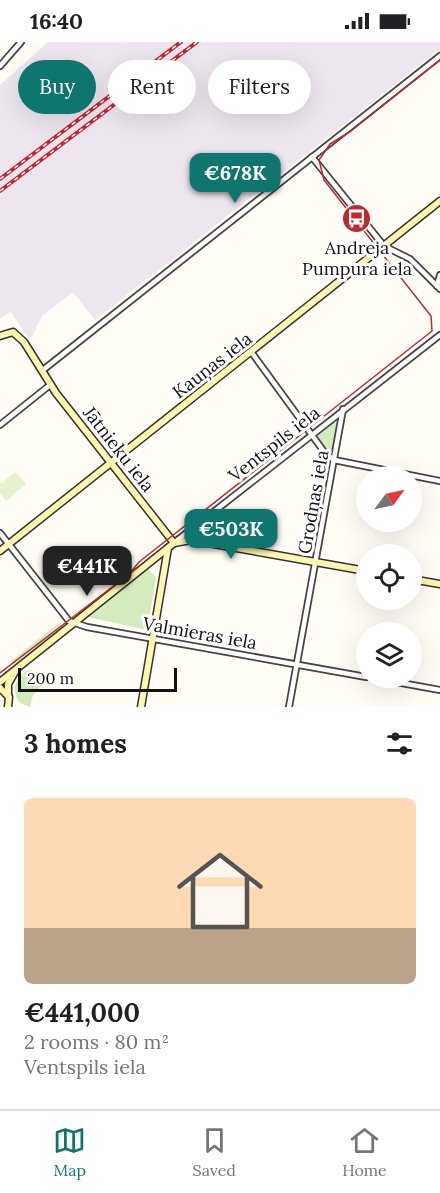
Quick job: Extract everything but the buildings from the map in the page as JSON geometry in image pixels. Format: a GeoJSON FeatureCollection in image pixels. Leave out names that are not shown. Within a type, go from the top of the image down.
{"type":"FeatureCollection","features":[{"type":"Feature","properties":{"kind":"street"},"geometry":{"type":"LineString","coordinates":[[0,66],[21,42]]}},
{"type":"Feature","properties":{"kind":"street"},"geometry":{"type":"LineString","coordinates":[[43,370],[440,56]]}},
{"type":"Feature","properties":{"kind":"street"},"geometry":{"type":"LineString","coordinates":[[312,157],[384,246],[410,259],[438,288]]}},
{"type":"Feature","properties":{"kind":"street","name":"Kauņas iela"},"geometry":{"type":"LineString","coordinates":[[0,551],[252,353],[440,201]]}},
{"type":"Feature","properties":{"kind":"street"},"geometry":{"type":"LineString","coordinates":[[438,288],[440,275]]}},
{"type":"Feature","properties":{"kind":"street","name":"Jātnieku iela"},"geometry":{"type":"LineString","coordinates":[[0,336],[13,332],[24,342],[50,385],[111,463],[171,546]]}},
{"type":"Feature","properties":{"kind":"street","name":"Ventspils iela"},"geometry":{"type":"LineString","coordinates":[[0,682],[440,334]]}},
{"type":"Feature","properties":{"kind":"street"},"geometry":{"type":"LineString","coordinates":[[252,353],[313,433],[325,453],[334,460],[440,481]]}},
{"type":"Feature","properties":{"kind":"street"},"geometry":{"type":"LineString","coordinates":[[0,425],[50,385]]}},
{"type":"Feature","properties":{"kind":"street","name":"Grodņas iela"},"geometry":{"type":"LineString","coordinates":[[289,707],[343,409]]}},
{"type":"Feature","properties":{"kind":"street"},"geometry":{"type":"LineString","coordinates":[[0,533],[65,616],[75,623]]}},
{"type":"Feature","properties":{"kind":"street"},"geometry":{"type":"LineString","coordinates":[[141,707],[171,546],[191,540],[356,569]]}},
{"type":"Feature","properties":{"kind":"street"},"geometry":{"type":"LineString","coordinates":[[422,581],[440,584]]}},
{"type":"Feature","properties":{"kind":"street","name":"Valmieras iela"},"geometry":{"type":"LineString","coordinates":[[75,623],[356,674]]}},
{"type":"Feature","properties":{"kind":"street"},"geometry":{"type":"LineString","coordinates":[[8,707],[8,684],[16,670]]}},
{"type":"Feature","properties":{"kind":"street"},"geometry":{"type":"LineString","coordinates":[[422,687],[440,690]]}},
{"type":"Feature","properties":{"kind":"street"},"geometry":{"type":"LineString","coordinates":[[0,688],[15,707]]}},
{"type":"Feature","properties":{"kind":"shaded area"},"geometry":{"type":"Polygon","coordinates":[[[48,42],[440,42],[440,49],[95,320],[73,292],[42,316],[30,341],[11,312],[0,318],[0,85],[18,69],[18,114],[96,114],[96,60],[28,60],[48,42]]]}},
{"type":"Feature","properties":{"kind":"green space"},"geometry":{"type":"Polygon","coordinates":[[[333,421],[338,426],[331,454],[317,436],[333,421]]]}},
{"type":"Feature","properties":{"kind":"green space"},"geometry":{"type":"Polygon","coordinates":[[[16,472],[26,484],[6,501],[0,493],[0,484],[16,472]]]}},
{"type":"Feature","properties":{"kind":"green space"},"geometry":{"type":"Polygon","coordinates":[[[148,568],[156,578],[147,630],[88,617],[148,568]]]}},
{"type":"Feature","properties":{"kind":"green space"},"geometry":{"type":"Polygon","coordinates":[[[60,622],[62,629],[13,665],[11,661],[60,622]]]}},
{"type":"Feature","properties":{"kind":"green space"},"geometry":{"type":"Polygon","coordinates":[[[29,669],[44,679],[44,683],[33,695],[30,707],[20,703],[15,693],[18,680],[29,669]]]}},
{"type":"Feature","properties":{"kind":"tram line"},"geometry":{"type":"LineString","coordinates":[[130,573],[139,562],[432,331],[431,316],[324,180],[319,160],[330,144],[351,131],[440,60]]}},
{"type":"Feature","properties":{"kind":"tram line"},"geometry":{"type":"LineString","coordinates":[[0,673],[137,568]]}},
{"type":"Feature","properties":{"kind":"railway"},"geometry":{"type":"LineString","coordinates":[[0,179],[181,42]]}},
{"type":"Feature","properties":{"kind":"railway"},"geometry":{"type":"LineString","coordinates":[[0,191],[197,42]]}},
{"type":"Feature","properties":{"kind":"place","name":"Andreja Pumpura iela"},"geometry":{"type":"Point","coordinates":[357,218]}}]}
